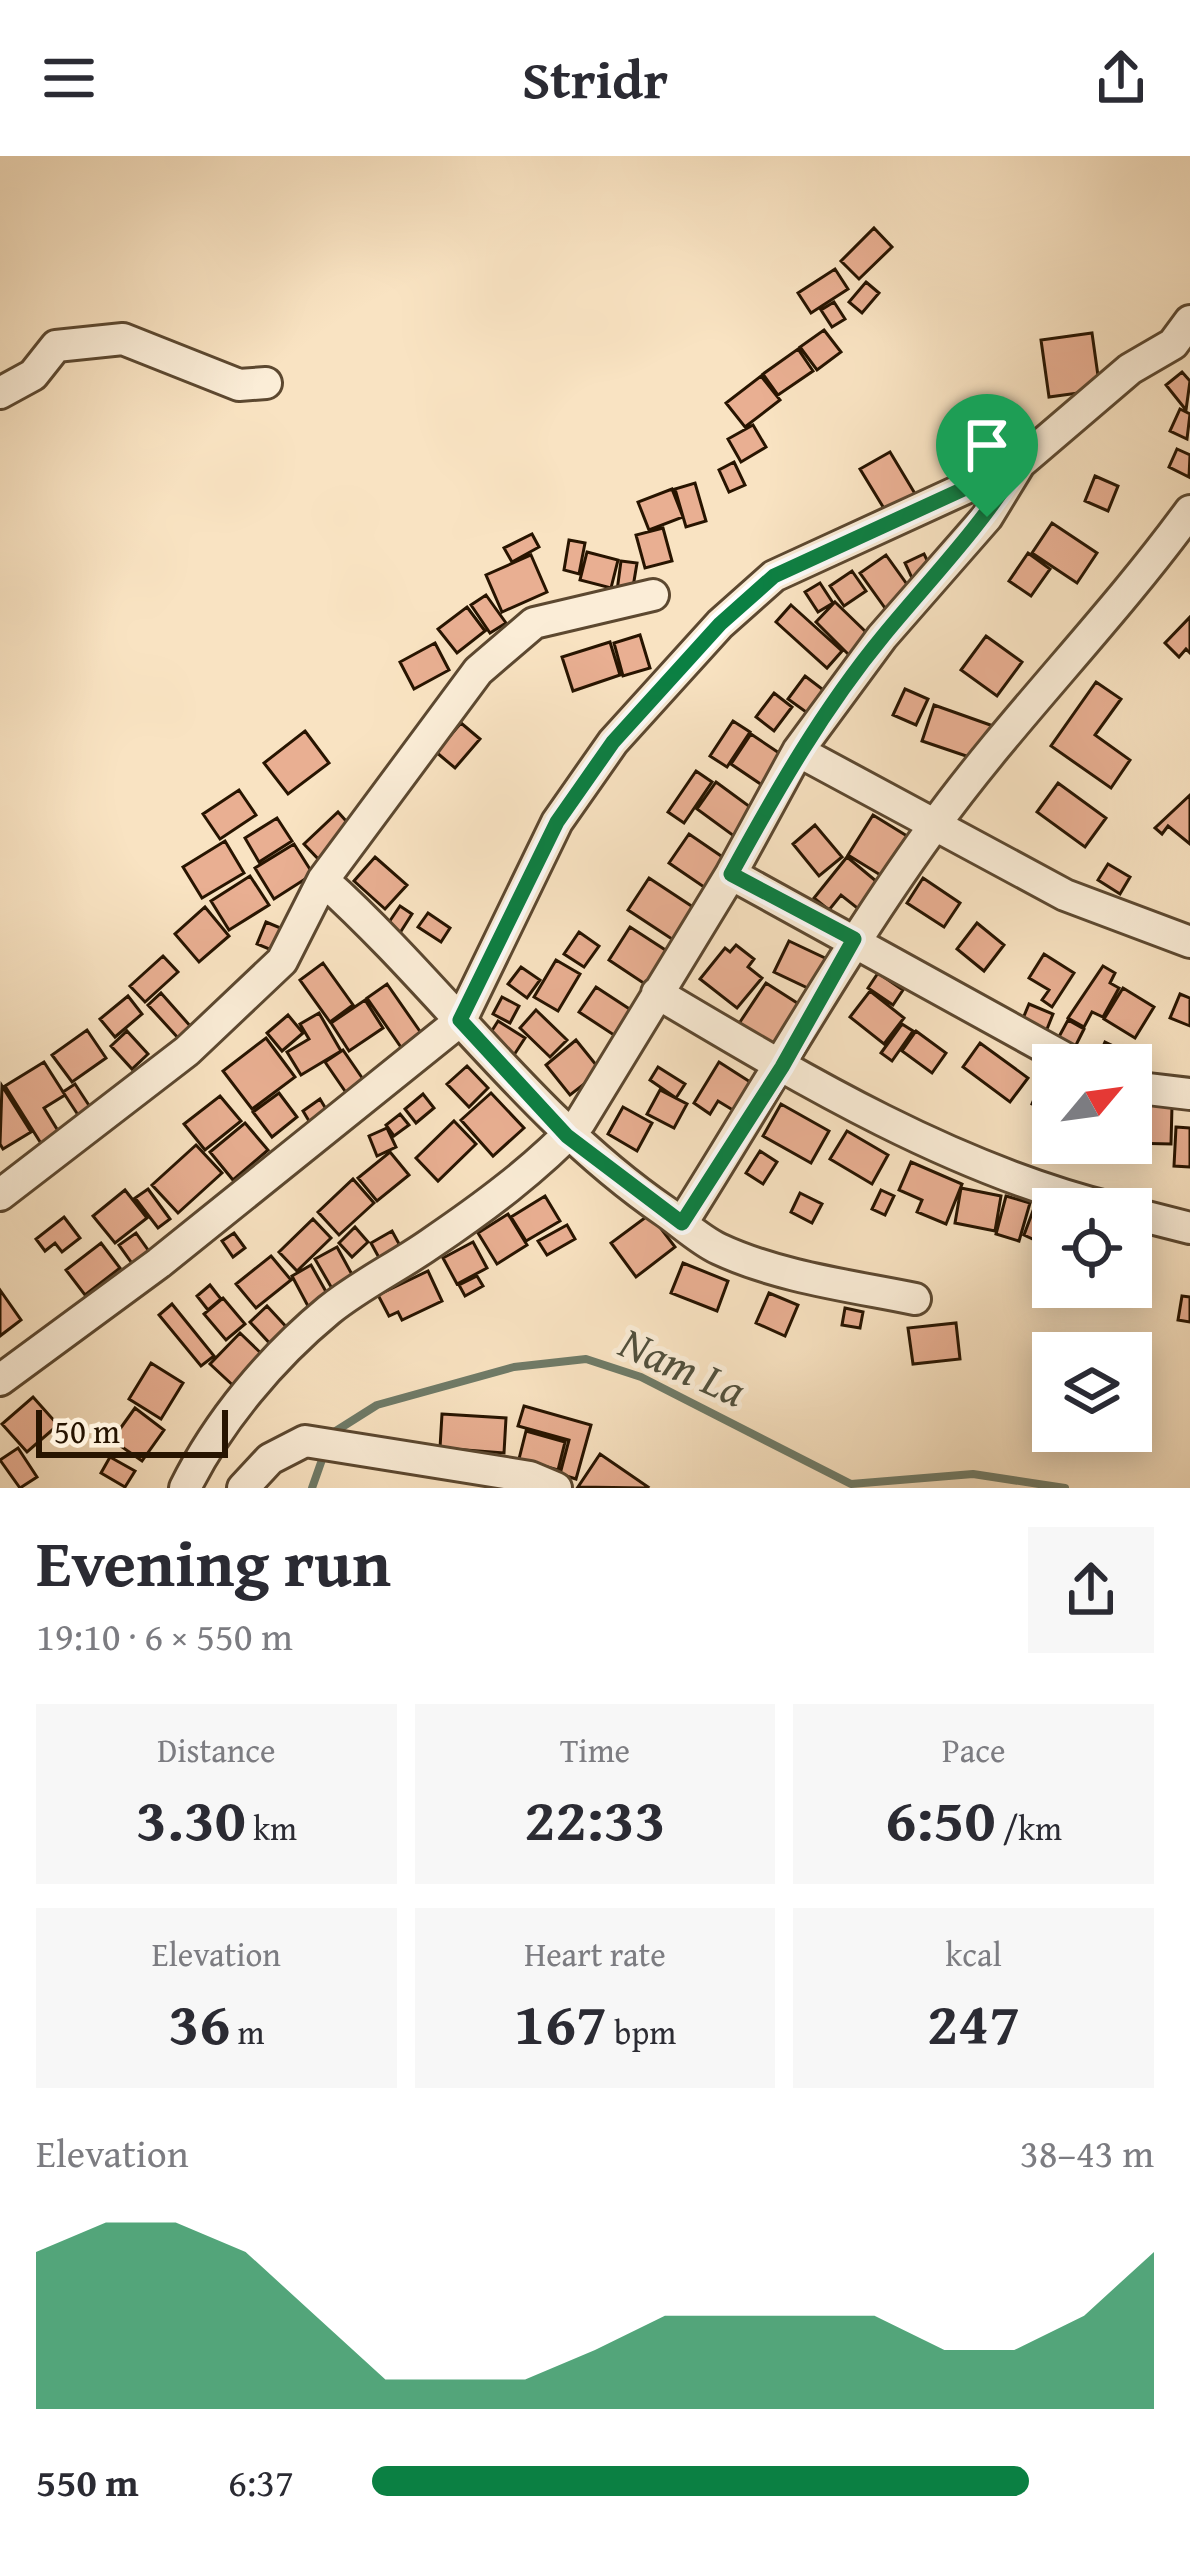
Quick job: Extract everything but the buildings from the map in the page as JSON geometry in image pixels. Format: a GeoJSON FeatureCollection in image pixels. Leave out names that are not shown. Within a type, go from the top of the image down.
{"type":"FeatureCollection","features":[{"type":"Feature","properties":{"kind":"street"},"geometry":{"type":"LineString","coordinates":[[0,1380],[159,1263],[460,1020],[557,822],[613,742],[720,624],[774,576],[1020,463],[1130,369],[1173,344],[1190,321]]}},
{"type":"Feature","properties":{"kind":"street"},"geometry":{"type":"LineString","coordinates":[[0,394],[33,375],[56,346],[123,339],[239,385],[266,383]]}},
{"type":"Feature","properties":{"kind":"street"},"geometry":{"type":"LineString","coordinates":[[185,1488],[240,1403],[286,1348],[333,1307],[429,1245],[547,1157],[567,1136],[731,874],[798,751],[882,637],[987,517],[1020,463]]}},
{"type":"Feature","properties":{"kind":"street"},"geometry":{"type":"LineString","coordinates":[[682,1223],[782,1067],[854,939],[934,825],[1190,511]]}},
{"type":"Feature","properties":{"kind":"street"},"geometry":{"type":"LineString","coordinates":[[0,1195],[187,1052],[282,961],[323,880],[478,671],[534,623],[653,595]]}},
{"type":"Feature","properties":{"kind":"street"},"geometry":{"type":"LineString","coordinates":[[798,751],[1065,896],[1190,942]]}},
{"type":"Feature","properties":{"kind":"street"},"geometry":{"type":"LineString","coordinates":[[731,874],[1040,1044]]}},
{"type":"Feature","properties":{"kind":"street"},"geometry":{"type":"LineString","coordinates":[[323,880],[382,933],[567,1136],[718,1249],[811,1277],[915,1299]]}},
{"type":"Feature","properties":{"kind":"street"},"geometry":{"type":"LineString","coordinates":[[657,993],[782,1067],[1041,1188]]}},
{"type":"Feature","properties":{"kind":"street"},"geometry":{"type":"LineString","coordinates":[[1152,1089],[1190,1094]]}},
{"type":"Feature","properties":{"kind":"street"},"geometry":{"type":"LineString","coordinates":[[1152,1218],[1190,1228]]}},
{"type":"Feature","properties":{"kind":"street"},"geometry":{"type":"LineString","coordinates":[[243,1488],[270,1459],[304,1441],[530,1477],[556,1488]]}},
{"type":"Feature","properties":{"kind":"waterway","name":"Nam La"},"geometry":{"type":"LineString","coordinates":[[331,1434],[377,1405],[514,1367],[586,1359],[641,1377],[851,1484],[973,1474],[1065,1488]]}},
{"type":"Feature","properties":{"kind":"waterway","name":"Nam La"},"geometry":{"type":"LineString","coordinates":[[312,1488],[324,1454]]}},
{"type":"Feature","properties":{"kind":"route"},"geometry":{"type":"LineString","coordinates":[[1020,463],[987,517],[882,637],[798,751],[731,874],[854,939],[782,1067],[682,1223],[567,1136],[460,1020],[557,822],[613,742],[720,624],[774,576],[1020,463]]}}]}
